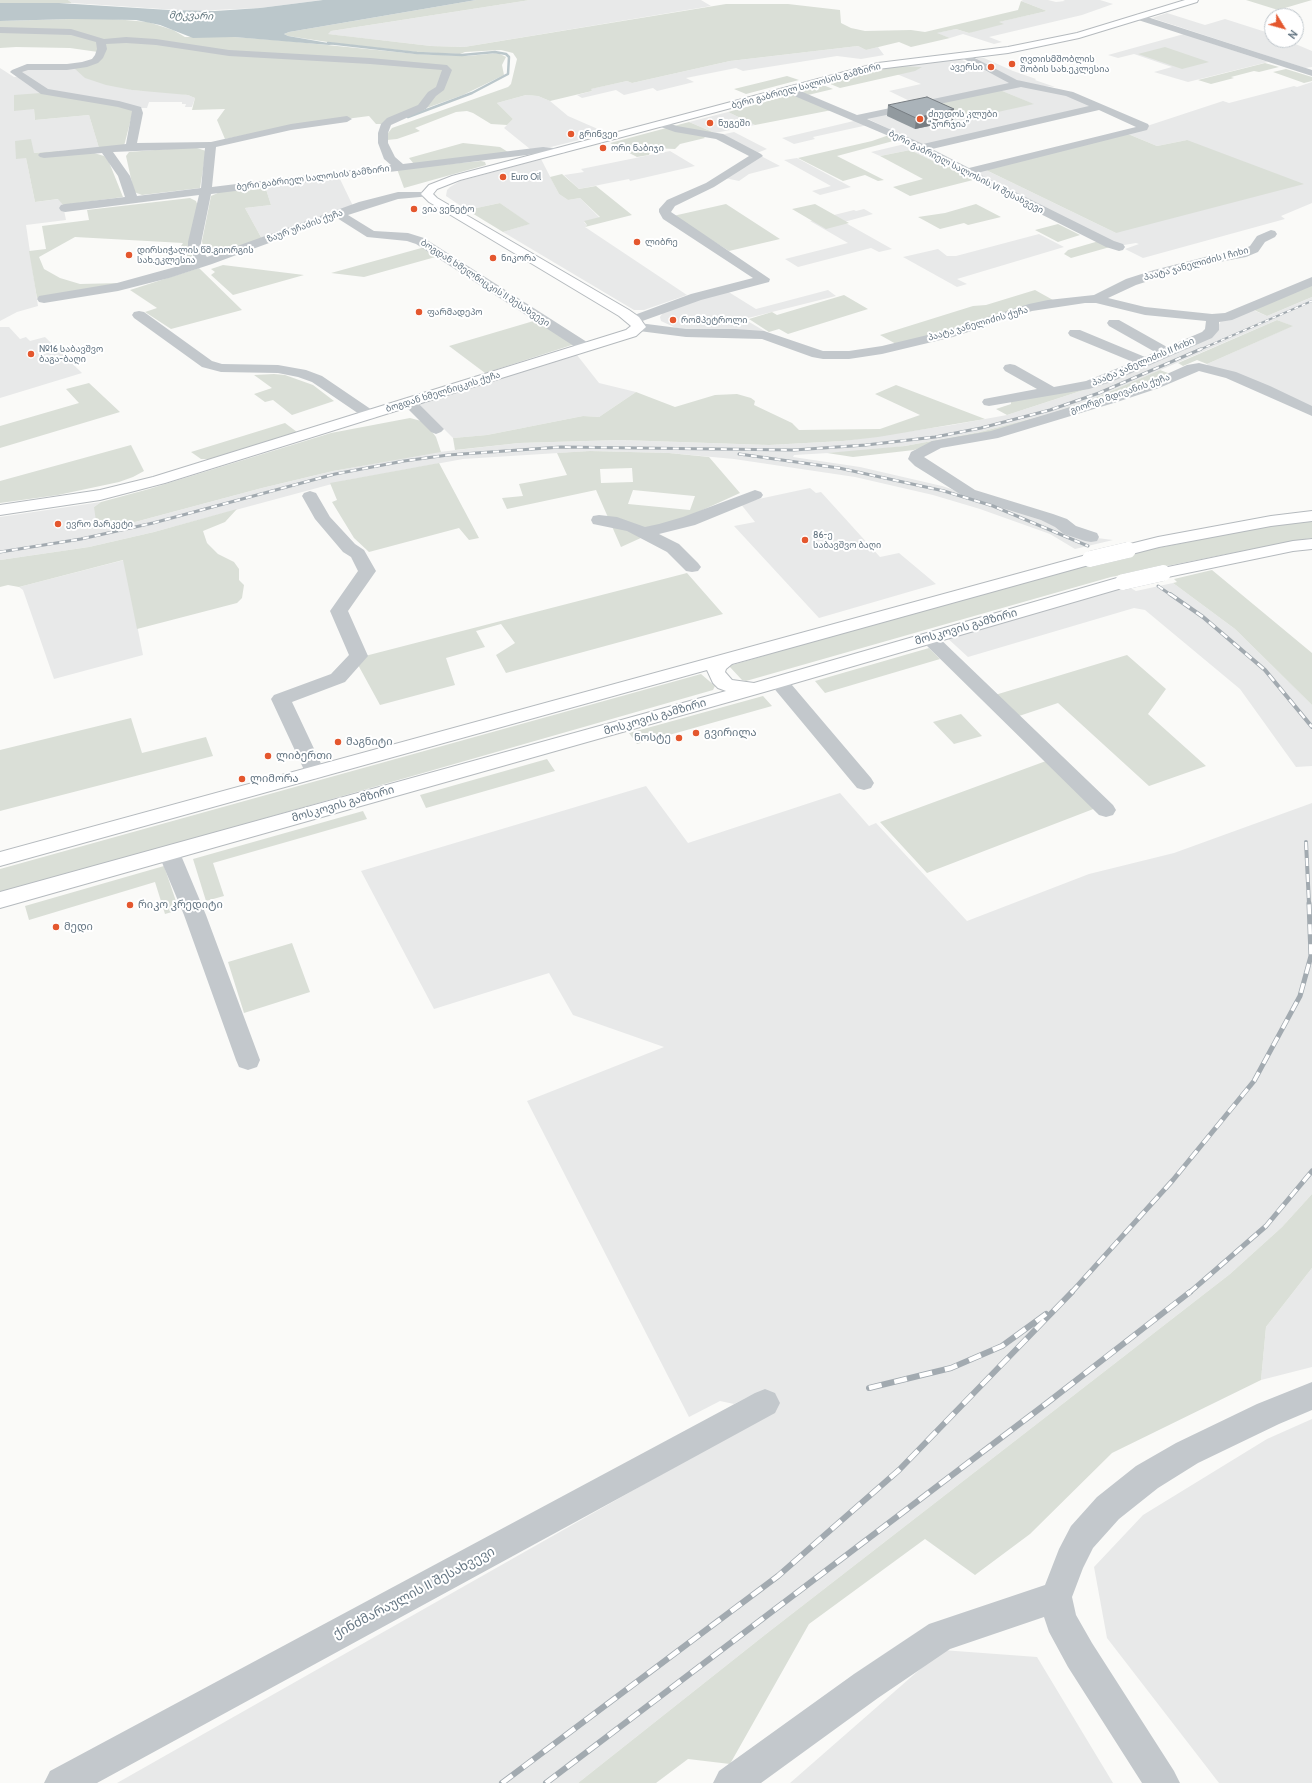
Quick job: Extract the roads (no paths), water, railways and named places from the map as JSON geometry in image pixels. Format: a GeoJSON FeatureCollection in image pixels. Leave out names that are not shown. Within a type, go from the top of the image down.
{"type":"FeatureCollection","features":[{"type":"Feature","properties":{"kind":"main road","name":"ბერი გაბრიელ სალოსის გამზირი"},"geometry":{"type":"LineString","coordinates":[[427,194],[433,187],[456,178],[878,66],[1008,50],[1079,35],[1194,0]]}},
{"type":"Feature","properties":{"kind":"main road"},"geometry":{"type":"LineString","coordinates":[[427,194],[467,220],[637,323]]}},
{"type":"Feature","properties":{"kind":"main road","name":"ბოგდან ხმელნიცკის ქუჩა"},"geometry":{"type":"LineString","coordinates":[[0,510],[53,503],[135,487],[370,415],[631,332],[637,323]]}},
{"type":"Feature","properties":{"kind":"main road"},"geometry":{"type":"LineString","coordinates":[[0,859],[1090,559],[1158,542],[1271,521],[1312,516]]}},
{"type":"Feature","properties":{"kind":"main road","name":"მოსკოვის გამზირი"},"geometry":{"type":"LineString","coordinates":[[0,900],[779,682],[1123,582],[1293,546],[1312,544]]}},
{"type":"Feature","properties":{"kind":"main road"},"geometry":{"type":"LineString","coordinates":[[726,659],[717,667],[716,672],[720,679],[726,684],[734,687],[757,688]]}},
{"type":"Feature","properties":{"kind":"street"},"geometry":{"type":"LineString","coordinates":[[1138,18],[1312,73]]}},
{"type":"Feature","properties":{"kind":"street"},"geometry":{"type":"LineString","coordinates":[[0,30],[71,32],[100,40],[101,42],[126,40],[156,42],[229,53],[444,67],[447,70],[440,88],[432,94],[422,107],[391,120],[386,124],[383,132],[383,143],[390,159],[400,167]]}},
{"type":"Feature","properties":{"kind":"street"},"geometry":{"type":"LineString","coordinates":[[101,42],[100,56],[95,61],[84,65],[27,68],[15,72],[45,92],[119,104],[137,110],[138,113],[131,147]]}},
{"type":"Feature","properties":{"kind":"street"},"geometry":{"type":"LineString","coordinates":[[966,56],[1008,80],[1019,84],[1069,94],[1144,126],[1136,130],[967,172]]}},
{"type":"Feature","properties":{"kind":"street"},"geometry":{"type":"LineString","coordinates":[[858,118],[1019,84]]}},
{"type":"Feature","properties":{"kind":"street","name":"ბერი გაბრიელ სალოსის VI შესახვევი"},"geometry":{"type":"LineString","coordinates":[[789,90],[858,118],[922,148],[1110,244],[1119,247]]}},
{"type":"Feature","properties":{"kind":"street"},"geometry":{"type":"LineString","coordinates":[[922,148],[1100,107]]}},
{"type":"Feature","properties":{"kind":"street"},"geometry":{"type":"LineString","coordinates":[[44,155],[131,147],[202,144],[211,145],[291,127],[347,119]]}},
{"type":"Feature","properties":{"kind":"street"},"geometry":{"type":"LineString","coordinates":[[637,323],[696,297],[764,278],[667,216],[665,212],[665,209],[671,203],[710,185],[758,156],[719,136],[675,129],[662,124]]}},
{"type":"Feature","properties":{"kind":"street"},"geometry":{"type":"LineString","coordinates":[[204,262],[194,248],[194,242],[206,191],[211,145]]}},
{"type":"Feature","properties":{"kind":"street"},"geometry":{"type":"LineString","coordinates":[[106,150],[124,176],[132,199]]}},
{"type":"Feature","properties":{"kind":"street","name":"ბერი გაბრიელ სალოსის გამზირი"},"geometry":{"type":"LineString","coordinates":[[65,208],[543,150],[560,151]]}},
{"type":"Feature","properties":{"kind":"street"},"geometry":{"type":"LineString","coordinates":[[477,158],[486,159],[492,162],[491,169]]}},
{"type":"Feature","properties":{"kind":"street","name":"ზაურ უჩაძის ქუჩა"},"geometry":{"type":"LineString","coordinates":[[44,299],[118,287],[204,262],[338,214],[398,196],[427,194]]}},
{"type":"Feature","properties":{"kind":"street","name":"ბოგდან ხმელნიცკის II შესახვევი"},"geometry":{"type":"LineString","coordinates":[[338,214],[370,234],[408,237],[420,240],[585,347]]}},
{"type":"Feature","properties":{"kind":"street","name":"პაატა ჯანელიძის I ჩიხი"},"geometry":{"type":"LineString","coordinates":[[1096,300],[1131,282],[1159,273],[1213,259],[1242,254],[1254,248],[1261,239],[1271,234]]}},
{"type":"Feature","properties":{"kind":"street","name":"პაატა ჯანელიძის ქუჩა"},"geometry":{"type":"LineString","coordinates":[[637,323],[686,333],[735,333],[764,335],[812,353],[823,355],[849,355],[882,350],[948,334],[1029,308],[1069,301],[1096,300],[1145,311],[1212,318],[1227,317],[1312,281]]}},
{"type":"Feature","properties":{"kind":"street"},"geometry":{"type":"LineString","coordinates":[[140,315],[183,348],[207,364],[221,368],[278,369],[301,373],[317,379],[370,415]]}},
{"type":"Feature","properties":{"kind":"street","name":"პაატა ჯანელიძის II ჩიხი"},"geometry":{"type":"LineString","coordinates":[[989,402],[1089,385],[1106,379],[1207,335],[1212,330],[1212,318]]}},
{"type":"Feature","properties":{"kind":"street"},"geometry":{"type":"LineString","coordinates":[[1114,323],[1166,353]]}},
{"type":"Feature","properties":{"kind":"street"},"geometry":{"type":"LineString","coordinates":[[1075,333],[1144,362]]}},
{"type":"Feature","properties":{"kind":"street","name":"გიორგი მდივანის ქუჩა"},"geometry":{"type":"LineString","coordinates":[[1091,538],[1070,530],[1061,523],[1046,517],[968,493],[916,459],[916,455],[937,444],[993,435],[1112,399],[1154,385],[1192,368],[1199,367],[1231,375],[1265,389],[1312,412]]}},
{"type":"Feature","properties":{"kind":"street"},"geometry":{"type":"LineString","coordinates":[[1010,368],[1051,391]]}},
{"type":"Feature","properties":{"kind":"street"},"geometry":{"type":"LineString","coordinates":[[409,402],[436,429]]}},
{"type":"Feature","properties":{"kind":"street"},"geometry":{"type":"LineString","coordinates":[[642,532],[689,521],[755,494]]}},
{"type":"Feature","properties":{"kind":"street"},"geometry":{"type":"LineString","coordinates":[[310,496],[323,519],[348,548],[358,554],[367,571],[338,611],[360,656],[338,678],[281,699],[315,772]]}},
{"type":"Feature","properties":{"kind":"street"},"geometry":{"type":"LineString","coordinates":[[599,520],[611,521],[642,532],[673,548],[692,567]]}},
{"type":"Feature","properties":{"kind":"street"},"geometry":{"type":"LineString","coordinates":[[930,638],[1106,810]]}},
{"type":"Feature","properties":{"kind":"street"},"geometry":{"type":"LineString","coordinates":[[779,682],[864,783]]}},
{"type":"Feature","properties":{"kind":"street"},"geometry":{"type":"LineString","coordinates":[[169,853],[195,915],[248,1060]]}},
{"type":"Feature","properties":{"kind":"street"},"geometry":{"type":"LineString","coordinates":[[1162,1783],[1080,1655],[1061,1620],[1056,1597],[1070,1560],[1082,1538],[1108,1508],[1147,1476],[1187,1453],[1268,1414],[1312,1396]]}},
{"type":"Feature","properties":{"kind":"street","name":"ქინძმარაულის II შესახვევი"},"geometry":{"type":"LineString","coordinates":[[62,1783],[765,1403]]}},
{"type":"Feature","properties":{"kind":"street"},"geometry":{"type":"LineString","coordinates":[[731,1783],[866,1686],[941,1636],[1056,1597]]}},
{"type":"Feature","properties":{"kind":"water","name":"მტკვარი"},"geometry":{"type":"Polygon","coordinates":[[[323,0],[476,0],[284,34],[334,44],[329,45],[234,37],[193,38],[160,25],[136,20],[72,19],[0,21],[0,3],[59,3],[169,10],[215,11],[260,8],[323,0]]]}},
{"type":"Feature","properties":{"kind":"waterway"},"geometry":{"type":"LineString","coordinates":[[328,43],[417,53],[462,55],[495,52],[506,54],[509,57],[508,74],[472,93],[408,117]]}},
{"type":"Feature","properties":{"kind":"railway"},"geometry":{"type":"LineString","coordinates":[[1199,350],[1312,301]]}},
{"type":"Feature","properties":{"kind":"railway"},"geometry":{"type":"LineString","coordinates":[[0,552],[81,539],[153,523],[335,474],[404,461],[448,455],[561,447],[794,450],[866,445],[935,437],[981,428],[1050,410],[1099,393],[1201,349]]}},
{"type":"Feature","properties":{"kind":"railway"},"geometry":{"type":"LineString","coordinates":[[739,454],[839,468],[944,491],[993,506],[1088,546]]}},
{"type":"Feature","properties":{"kind":"railway"},"geometry":{"type":"LineString","coordinates":[[1158,586],[1171,595]]}},
{"type":"Feature","properties":{"kind":"railway"},"geometry":{"type":"LineString","coordinates":[[1170,594],[1203,617],[1265,670],[1312,727]]}},
{"type":"Feature","properties":{"kind":"railway"},"geometry":{"type":"LineString","coordinates":[[1306,842],[1309,904]]}},
{"type":"Feature","properties":{"kind":"railway"},"geometry":{"type":"LineString","coordinates":[[1071,1293],[1173,1180],[1254,1081],[1300,996],[1311,956],[1309,903]]}},
{"type":"Feature","properties":{"kind":"railway"},"geometry":{"type":"LineString","coordinates":[[1189,1293],[1266,1226],[1312,1171]]}},
{"type":"Feature","properties":{"kind":"railway"},"geometry":{"type":"LineString","coordinates":[[502,1783],[778,1576],[899,1470],[1072,1292]]}},
{"type":"Feature","properties":{"kind":"railway"},"geometry":{"type":"LineString","coordinates":[[546,1783],[1047,1403],[1190,1292]]}},
{"type":"Feature","properties":{"kind":"railway"},"geometry":{"type":"LineString","coordinates":[[869,1388],[951,1368],[1002,1346],[1046,1314]]}},
{"type":"Feature","properties":{"kind":"place","name":"ღვთისმშობლის შობის სახ.ეკლესია"},"geometry":{"type":"Point","coordinates":[1012,64]}},
{"type":"Feature","properties":{"kind":"place","name":"ავერსი"},"geometry":{"type":"Point","coordinates":[991,67]}},
{"type":"Feature","properties":{"kind":"place","name":"ძიუდოს კლუბი “ჯორჯია”"},"geometry":{"type":"Point","coordinates":[920,119]}},
{"type":"Feature","properties":{"kind":"place","name":"ნუგეში"},"geometry":{"type":"Point","coordinates":[710,123]}},
{"type":"Feature","properties":{"kind":"place","name":"გრინვეი"},"geometry":{"type":"Point","coordinates":[571,134]}},
{"type":"Feature","properties":{"kind":"place","name":"ორი ნაბიჯი"},"geometry":{"type":"Point","coordinates":[603,148]}},
{"type":"Feature","properties":{"kind":"place","name":"Euro Oil"},"geometry":{"type":"Point","coordinates":[503,177]}},
{"type":"Feature","properties":{"kind":"place","name":"ვია ვენეტო"},"geometry":{"type":"Point","coordinates":[414,209]}},
{"type":"Feature","properties":{"kind":"place","name":"ლიბრე"},"geometry":{"type":"Point","coordinates":[637,242]}},
{"type":"Feature","properties":{"kind":"place","name":"დირსიჭალის წმ.გიორგის სახ.ეკლესია"},"geometry":{"type":"Point","coordinates":[129,255]}},
{"type":"Feature","properties":{"kind":"place","name":"ნიკორა"},"geometry":{"type":"Point","coordinates":[493,258]}},
{"type":"Feature","properties":{"kind":"place","name":"ფარმადეპო"},"geometry":{"type":"Point","coordinates":[419,312]}},
{"type":"Feature","properties":{"kind":"place","name":"რომპეტროლი"},"geometry":{"type":"Point","coordinates":[673,320]}},
{"type":"Feature","properties":{"kind":"place","name":"№16 საბავშვო ბაგა-ბაღი"},"geometry":{"type":"Point","coordinates":[31,354]}},
{"type":"Feature","properties":{"kind":"place","name":"ევრო მარკეტი"},"geometry":{"type":"Point","coordinates":[58,524]}},
{"type":"Feature","properties":{"kind":"place","name":"86-ე საბავშვო ბაღი"},"geometry":{"type":"Point","coordinates":[805,540]}},
{"type":"Feature","properties":{"kind":"place","name":"გვირილა"},"geometry":{"type":"Point","coordinates":[696,733]}},
{"type":"Feature","properties":{"kind":"place","name":"ნოსტე"},"geometry":{"type":"Point","coordinates":[679,738]}},
{"type":"Feature","properties":{"kind":"place","name":"მაგნიტი"},"geometry":{"type":"Point","coordinates":[338,742]}},
{"type":"Feature","properties":{"kind":"place","name":"ლიბერთი"},"geometry":{"type":"Point","coordinates":[268,756]}},
{"type":"Feature","properties":{"kind":"place","name":"ლიმორა"},"geometry":{"type":"Point","coordinates":[242,779]}},
{"type":"Feature","properties":{"kind":"place","name":"რიკო კრედიტი"},"geometry":{"type":"Point","coordinates":[130,905]}},
{"type":"Feature","properties":{"kind":"place","name":"მედი"},"geometry":{"type":"Point","coordinates":[56,927]}}]}
